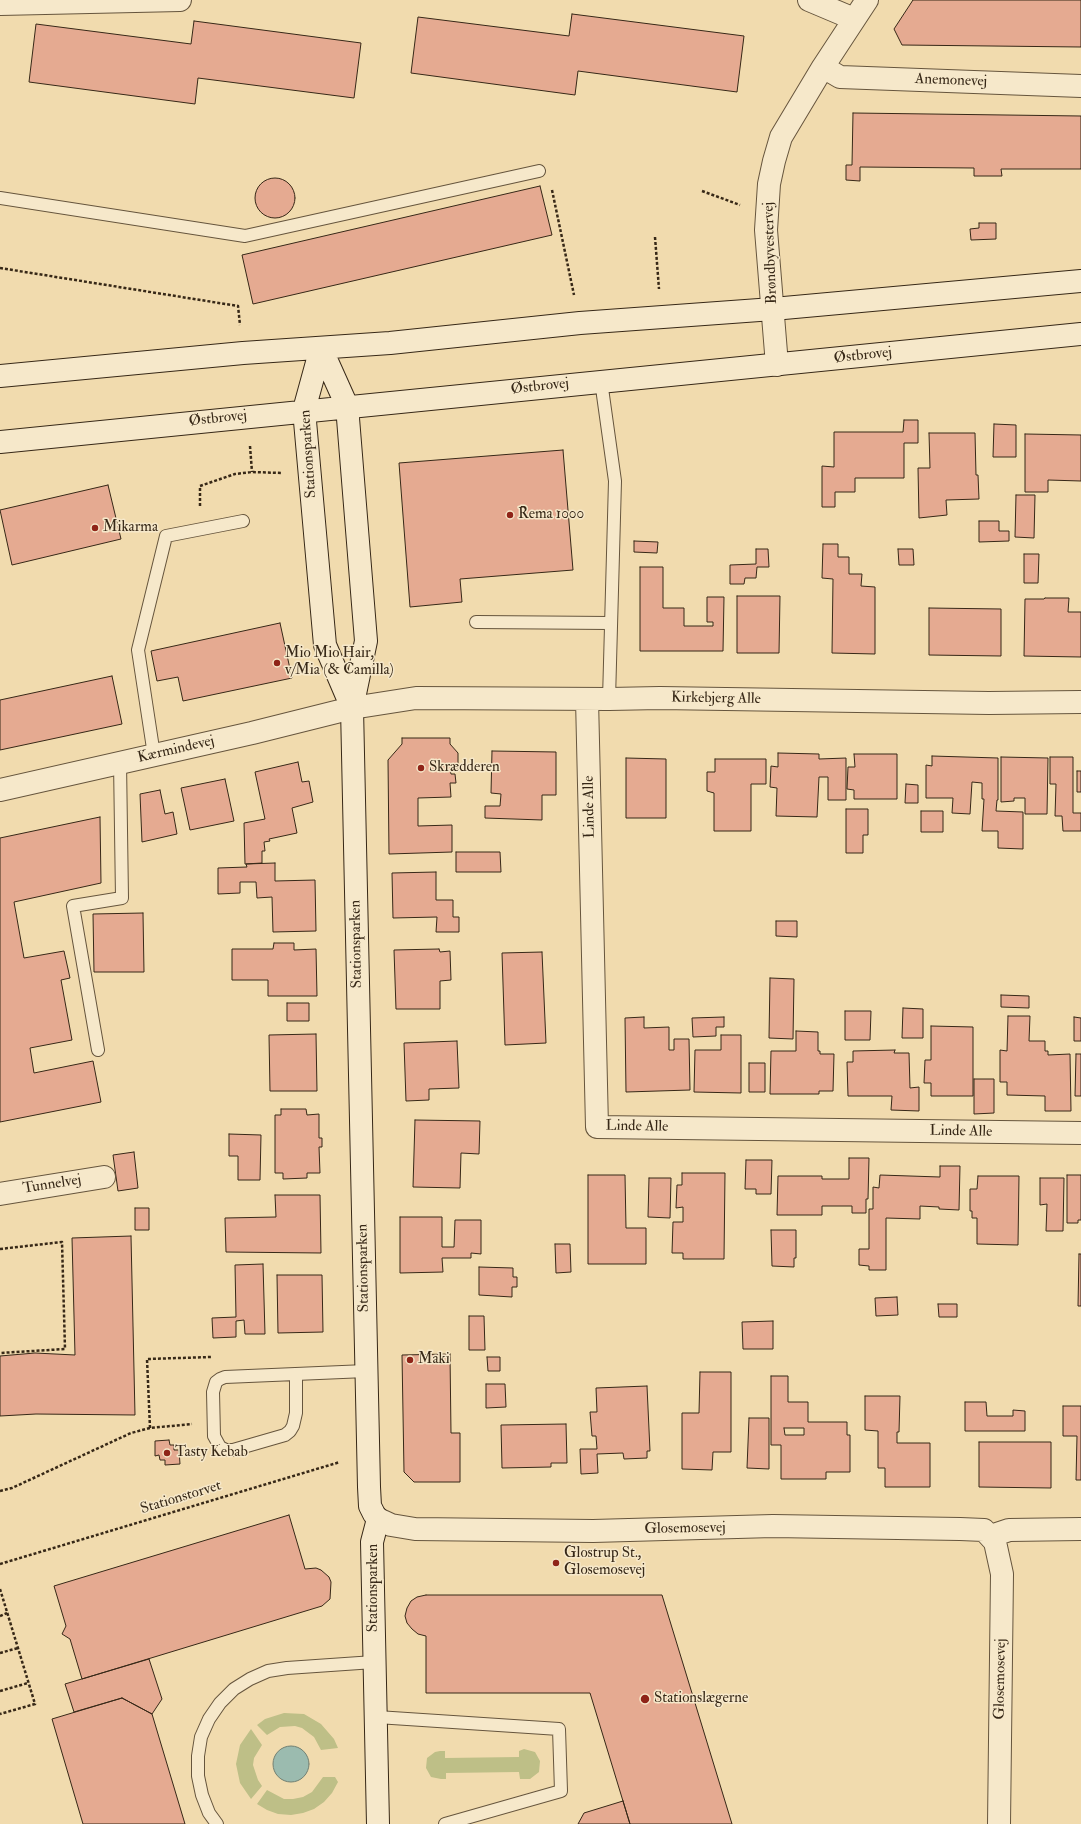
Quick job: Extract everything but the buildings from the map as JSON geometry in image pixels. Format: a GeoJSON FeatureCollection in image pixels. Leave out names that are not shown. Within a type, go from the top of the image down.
{"type":"FeatureCollection","features":[{"type":"Feature","properties":{"kind":"street"},"geometry":{"type":"LineString","coordinates":[[0,4],[180,0]]}},
{"type":"Feature","properties":{"kind":"street"},"geometry":{"type":"LineString","coordinates":[[809,0],[854,19]]}},
{"type":"Feature","properties":{"kind":"street","name":"Brøndbyvestervej"},"geometry":{"type":"LineString","coordinates":[[777,365],[767,241],[769,184],[774,161],[781,137],[823,67],[867,0]]}},
{"type":"Feature","properties":{"kind":"street","name":"Anemonevej"},"geometry":{"type":"LineString","coordinates":[[823,67],[840,77],[1081,86]]}},
{"type":"Feature","properties":{"kind":"street"},"geometry":{"type":"LineString","coordinates":[[1,376],[243,354],[390,343],[580,323],[773,309],[1081,281]]}},
{"type":"Feature","properties":{"kind":"street","name":"Østbrovej"},"geometry":{"type":"LineString","coordinates":[[6,441],[304,410],[777,365],[1081,334]]}},
{"type":"Feature","properties":{"kind":"street","name":"Stationsparken"},"geometry":{"type":"LineString","coordinates":[[321,348],[347,406],[366,641],[352,708],[368,1453],[370,1506],[378,1519],[372,1542],[374,1662],[377,1717],[378,1824]]}},
{"type":"Feature","properties":{"kind":"street","name":"Stationsparken"},"geometry":{"type":"LineString","coordinates":[[321,348],[304,410],[325,645],[352,708]]}},
{"type":"Feature","properties":{"kind":"street","name":"Kirkebjerg Alle"},"geometry":{"type":"LineString","coordinates":[[352,708],[416,698],[660,698],[989,703],[1081,702]]}},
{"type":"Feature","properties":{"kind":"street","name":"Linde Alle"},"geometry":{"type":"LineString","coordinates":[[587,699],[597,1127],[1081,1133]]}},
{"type":"Feature","properties":{"kind":"street","name":"Kærmindevej"},"geometry":{"type":"LineString","coordinates":[[0,790],[352,708]]}},
{"type":"Feature","properties":{"kind":"street","name":"Tunnelvej"},"geometry":{"type":"LineString","coordinates":[[0,1194],[104,1177]]}},
{"type":"Feature","properties":{"kind":"street","name":"Glosemosevej"},"geometry":{"type":"LineString","coordinates":[[378,1519],[392,1525],[415,1529],[592,1531],[773,1526],[984,1530],[991,1536],[998,1552],[1002,1574],[999,1824]]}},
{"type":"Feature","properties":{"kind":"street"},"geometry":{"type":"LineString","coordinates":[[991,1536],[1010,1530],[1081,1529]]}},
{"type":"Feature","properties":{"kind":"lane"},"geometry":{"type":"LineString","coordinates":[[0,198],[245,236],[539,171]]}},
{"type":"Feature","properties":{"kind":"lane"},"geometry":{"type":"LineString","coordinates":[[601,381],[616,481],[610,623],[609,699]]}},
{"type":"Feature","properties":{"kind":"lane"},"geometry":{"type":"LineString","coordinates":[[154,755],[138,650],[166,536],[243,522]]}},
{"type":"Feature","properties":{"kind":"lane"},"geometry":{"type":"LineString","coordinates":[[476,622],[610,623]]}},
{"type":"Feature","properties":{"kind":"lane"},"geometry":{"type":"LineString","coordinates":[[98,1050],[73,906],[122,898],[120,762]]}},
{"type":"Feature","properties":{"kind":"lane"},"geometry":{"type":"LineString","coordinates":[[296,1375],[295,1420],[293,1426],[285,1435],[233,1450],[220,1448],[214,1436],[214,1387],[220,1379],[225,1377],[366,1371]]}},
{"type":"Feature","properties":{"kind":"lane"},"geometry":{"type":"LineString","coordinates":[[217,1824],[209,1813],[202,1795],[198,1776],[198,1756],[202,1738],[209,1719],[220,1703],[239,1686],[268,1671],[287,1668],[374,1662]]}},
{"type":"Feature","properties":{"kind":"lane"},"geometry":{"type":"LineString","coordinates":[[377,1717],[558,1729],[561,1791],[445,1824]]}},
{"type":"Feature","properties":{"kind":"path"},"geometry":{"type":"LineString","coordinates":[[539,171],[550,180],[580,323]]}},
{"type":"Feature","properties":{"kind":"path"},"geometry":{"type":"LineString","coordinates":[[702,191],[767,214]]}},
{"type":"Feature","properties":{"kind":"path"},"geometry":{"type":"LineString","coordinates":[[655,237],[662,318]]}},
{"type":"Feature","properties":{"kind":"path"},"geometry":{"type":"LineString","coordinates":[[0,268],[238,306],[243,354]]}},
{"type":"Feature","properties":{"kind":"path"},"geometry":{"type":"LineString","coordinates":[[199,530],[200,486],[235,474],[252,472]]}},
{"type":"Feature","properties":{"kind":"path"},"geometry":{"type":"LineString","coordinates":[[0,1249],[62,1242],[65,1349],[0,1353]]}},
{"type":"Feature","properties":{"kind":"path"},"geometry":{"type":"LineString","coordinates":[[0,1491],[12,1488],[131,1433],[150,1428],[214,1422]]}},
{"type":"Feature","properties":{"kind":"path","name":"Stationstorvet"},"geometry":{"type":"LineString","coordinates":[[0,1564],[368,1453]]}},
{"type":"Feature","properties":{"kind":"path"},"geometry":{"type":"LineString","coordinates":[[0,1590],[35,1704],[0,1714]]}},
{"type":"Feature","properties":{"kind":"path"},"geometry":{"type":"LineString","coordinates":[[0,1616],[7,1613]]}},
{"type":"Feature","properties":{"kind":"path"},"geometry":{"type":"LineString","coordinates":[[0,1653],[18,1648]]}},
{"type":"Feature","properties":{"kind":"path"},"geometry":{"type":"LineString","coordinates":[[0,1691],[28,1683]]}},
{"type":"Feature","properties":{"kind":"green space"},"geometry":{"type":"Polygon","coordinates":[[[284,1713],[304,1714],[321,1724],[334,1739],[338,1748],[321,1750],[314,1737],[302,1728],[295,1726],[280,1727],[267,1735],[257,1725],[265,1719],[284,1713]]]}},
{"type":"Feature","properties":{"kind":"green space"},"geometry":{"type":"Polygon","coordinates":[[[251,1729],[262,1745],[254,1758],[253,1765],[258,1780],[262,1786],[251,1799],[240,1783],[236,1764],[240,1745],[251,1729]]]}},
{"type":"Feature","properties":{"kind":"green space"},"geometry":{"type":"Polygon","coordinates":[[[524,1749],[535,1752],[540,1761],[539,1772],[530,1779],[520,1779],[519,1772],[446,1773],[446,1779],[441,1779],[431,1777],[426,1768],[427,1758],[435,1752],[440,1751],[445,1751],[445,1758],[519,1757],[519,1751],[524,1749]]]}},
{"type":"Feature","properties":{"kind":"green space"},"geometry":{"type":"Polygon","coordinates":[[[323,1777],[335,1777],[338,1782],[332,1793],[324,1802],[314,1809],[291,1815],[278,1814],[257,1804],[267,1790],[284,1799],[303,1797],[312,1792],[323,1777]]]}},
{"type":"Feature","properties":{"kind":"shaded area"},"geometry":{"type":"Polygon","coordinates":[[[295,1746],[304,1751],[308,1757],[308,1771],[304,1777],[295,1782],[287,1782],[278,1777],[274,1771],[273,1760],[278,1751],[284,1747],[295,1746]]]}},
{"type":"Feature","properties":{"kind":"place","name":"Rema 1000"},"geometry":{"type":"Point","coordinates":[510,515]}},
{"type":"Feature","properties":{"kind":"place","name":"Mikarma"},"geometry":{"type":"Point","coordinates":[95,528]}},
{"type":"Feature","properties":{"kind":"place","name":"Mio Mio Hair, v/Mia (& Camilla)"},"geometry":{"type":"Point","coordinates":[277,663]}},
{"type":"Feature","properties":{"kind":"place","name":"Skrædderen"},"geometry":{"type":"Point","coordinates":[421,768]}},
{"type":"Feature","properties":{"kind":"place","name":"Maki"},"geometry":{"type":"Point","coordinates":[410,1360]}},
{"type":"Feature","properties":{"kind":"place","name":"Tasty Kebab"},"geometry":{"type":"Point","coordinates":[167,1453]}},
{"type":"Feature","properties":{"kind":"place","name":"Glostrup St., Glosemosevej"},"geometry":{"type":"Point","coordinates":[556,1563]}},
{"type":"Feature","properties":{"kind":"place","name":"Stationslægerne"},"geometry":{"type":"Point","coordinates":[645,1699]}}]}
